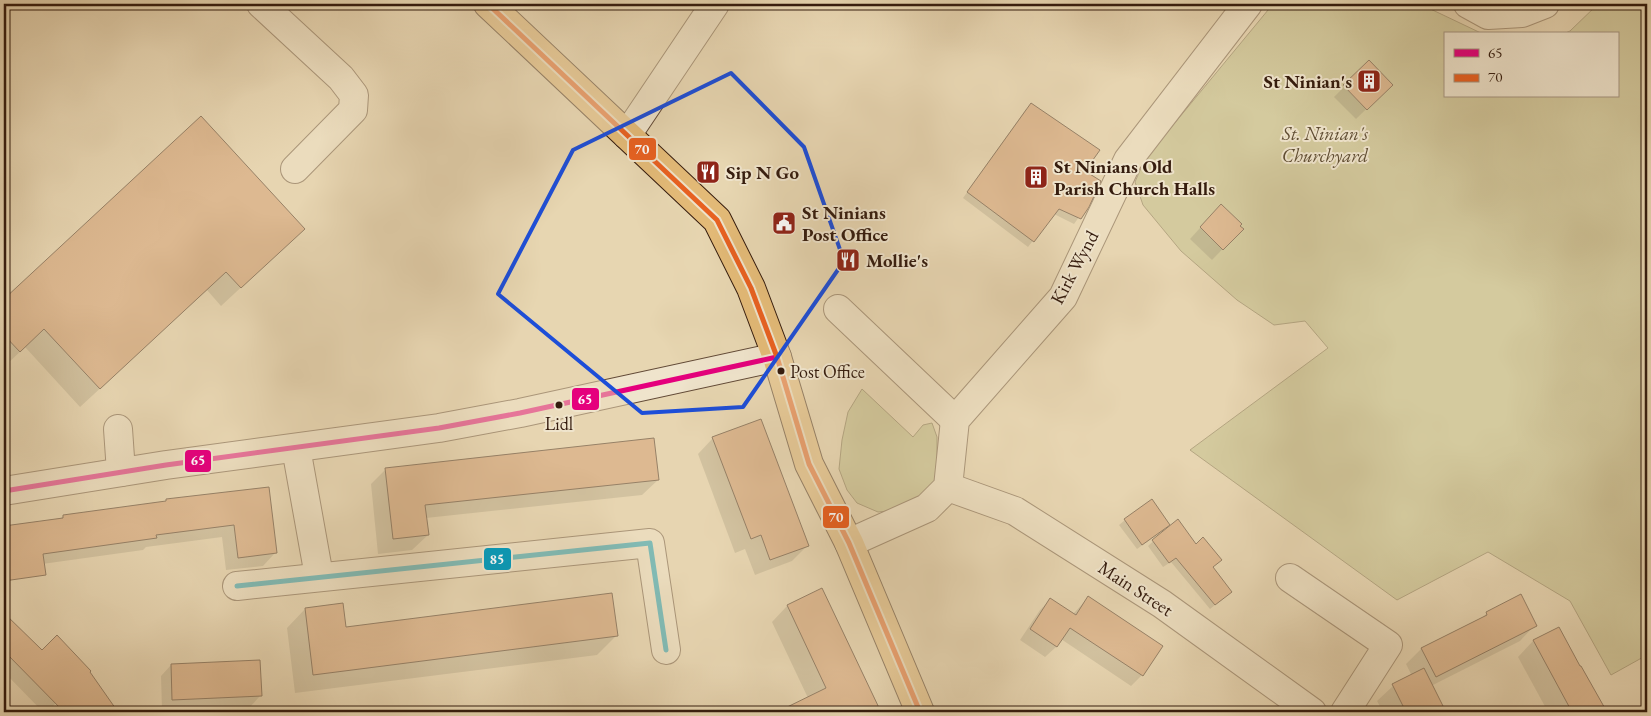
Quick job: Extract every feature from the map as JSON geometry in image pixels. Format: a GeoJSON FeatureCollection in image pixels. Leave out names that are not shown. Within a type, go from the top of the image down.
{"type":"FeatureCollection","features":[{"type":"Feature","properties":{"kind":"main road"},"geometry":{"type":"LineString","coordinates":[[488,4],[717,220],[751,288],[777,357],[810,464],[849,543],[920,712]]}},
{"type":"Feature","properties":{"kind":"street"},"geometry":{"type":"LineString","coordinates":[[261,4],[341,78],[354,95],[353,110],[295,169]]}},
{"type":"Feature","properties":{"kind":"street"},"geometry":{"type":"LineString","coordinates":[[627,135],[715,4]]}},
{"type":"Feature","properties":{"kind":"street","name":"Kirk Wynd"},"geometry":{"type":"LineString","coordinates":[[955,420],[1063,297],[1128,160],[1248,4]]}},
{"type":"Feature","properties":{"kind":"street"},"geometry":{"type":"LineString","coordinates":[[1468,4],[1488,15],[1522,13],[1545,4]]}},
{"type":"Feature","properties":{"kind":"street"},"geometry":{"type":"LineString","coordinates":[[838,309],[955,420],[948,487],[927,508],[849,543]]}},
{"type":"Feature","properties":{"kind":"street"},"geometry":{"type":"LineString","coordinates":[[4,491],[121,472],[439,428],[520,413],[777,357]]}},
{"type":"Feature","properties":{"kind":"street"},"geometry":{"type":"LineString","coordinates":[[118,429],[121,472]]}},
{"type":"Feature","properties":{"kind":"street"},"geometry":{"type":"LineString","coordinates":[[296,448],[319,576]]}},
{"type":"Feature","properties":{"kind":"street","name":"Main Street"},"geometry":{"type":"LineString","coordinates":[[948,487],[1015,511],[1162,604],[1312,712]]}},
{"type":"Feature","properties":{"kind":"street"},"geometry":{"type":"LineString","coordinates":[[237,586],[650,543],[666,650]]}},
{"type":"Feature","properties":{"kind":"street"},"geometry":{"type":"LineString","coordinates":[[1290,578],[1388,645],[1345,712]]}},
{"type":"Feature","properties":{"kind":"highlighted area"},"geometry":{"type":"Polygon","coordinates":[[[731,73],[804,147],[844,261],[743,407],[642,413],[498,294],[573,150],[731,73]]]}},
{"type":"Feature","properties":{"kind":"green space","name":"St. Ninian's Churchyard"},"geometry":{"type":"Polygon","coordinates":[[[1273,4],[1420,4],[1479,32],[1444,32],[1444,98],[1618,98],[1618,32],[1568,32],[1598,4],[1647,4],[1647,655],[1611,675],[1570,601],[1488,552],[1397,600],[1190,450],[1328,348],[1305,321],[1274,325],[1237,300],[1181,251],[1143,205],[1135,182],[1145,159],[1273,4]]]}},
{"type":"Feature","properties":{"kind":"green space"},"geometry":{"type":"Polygon","coordinates":[[[862,389],[913,437],[923,425],[932,423],[937,437],[937,477],[931,491],[898,510],[878,512],[857,503],[847,490],[839,469],[842,440],[848,412],[862,389]]]}},
{"type":"Feature","properties":{"kind":"building","name":"St Ninian's"},"geometry":{"type":"Polygon","coordinates":[[[1369,60],[1393,85],[1367,110],[1343,85],[1369,60]]]}},
{"type":"Feature","properties":{"kind":"building","name":"St Ninians Old Parish Church Halls"},"geometry":{"type":"Polygon","coordinates":[[[1031,103],[1100,150],[1085,171],[1101,181],[1081,219],[1059,209],[1034,242],[967,192],[1031,103]]]}},
{"type":"Feature","properties":{"kind":"building"},"geometry":{"type":"Polygon","coordinates":[[[201,116],[305,229],[241,288],[226,272],[100,389],[44,329],[20,352],[4,335],[4,299],[201,116]]]}},
{"type":"Feature","properties":{"kind":"building"},"geometry":{"type":"Polygon","coordinates":[[[1221,204],[1242,224],[1240,226],[1244,229],[1223,250],[1200,227],[1221,204]]]}},
{"type":"Feature","properties":{"kind":"building"},"geometry":{"type":"Polygon","coordinates":[[[761,419],[809,546],[770,560],[761,535],[751,539],[712,437],[761,419]]]}},
{"type":"Feature","properties":{"kind":"building"},"geometry":{"type":"Polygon","coordinates":[[[654,438],[659,480],[425,505],[429,535],[393,539],[385,468],[654,438]]]}},
{"type":"Feature","properties":{"kind":"building"},"geometry":{"type":"Polygon","coordinates":[[[269,487],[277,553],[238,558],[234,525],[156,535],[157,538],[43,554],[46,575],[4,581],[4,526],[63,518],[63,515],[166,501],[166,499],[269,487]]]}},
{"type":"Feature","properties":{"kind":"building"},"geometry":{"type":"Polygon","coordinates":[[[1152,499],[1170,525],[1142,545],[1124,519],[1152,499]]]}},
{"type":"Feature","properties":{"kind":"building"},"geometry":{"type":"Polygon","coordinates":[[[1178,519],[1196,544],[1203,537],[1222,560],[1213,567],[1232,592],[1215,605],[1176,558],[1169,563],[1152,540],[1178,519]]]}},
{"type":"Feature","properties":{"kind":"building"},"geometry":{"type":"Polygon","coordinates":[[[822,588],[881,712],[777,712],[826,688],[787,605],[822,588]]]}},
{"type":"Feature","properties":{"kind":"building"},"geometry":{"type":"Polygon","coordinates":[[[612,593],[618,636],[313,675],[305,608],[343,603],[346,627],[612,593]]]}},
{"type":"Feature","properties":{"kind":"building"},"geometry":{"type":"Polygon","coordinates":[[[1521,594],[1537,626],[1436,677],[1421,648],[1487,615],[1486,612],[1521,594]]]}},
{"type":"Feature","properties":{"kind":"building"},"geometry":{"type":"Polygon","coordinates":[[[1088,596],[1163,646],[1143,676],[1070,628],[1057,647],[1030,629],[1050,598],[1076,615],[1088,596]]]}},
{"type":"Feature","properties":{"kind":"building"},"geometry":{"type":"Polygon","coordinates":[[[4,613],[42,650],[57,635],[91,671],[118,712],[64,712],[4,651],[4,613]]]}},
{"type":"Feature","properties":{"kind":"building"},"geometry":{"type":"Polygon","coordinates":[[[1559,627],[1607,712],[1572,712],[1533,640],[1559,627]]]}},
{"type":"Feature","properties":{"kind":"building"},"geometry":{"type":"Polygon","coordinates":[[[260,660],[262,696],[172,700],[171,664],[260,660]]]}},
{"type":"Feature","properties":{"kind":"building"},"geometry":{"type":"Polygon","coordinates":[[[1424,668],[1446,712],[1406,712],[1392,684],[1424,668]]]}},
{"type":"Feature","properties":{"kind":"transit line","name":"70"},"geometry":{"type":"LineString","coordinates":[[488,4],[717,220],[751,288],[777,357],[809,464],[849,543],[920,712]]}},
{"type":"Feature","properties":{"kind":"transit line","name":"65"},"geometry":{"type":"LineString","coordinates":[[4,491],[166,465],[439,428],[520,413],[777,357]]}},
{"type":"Feature","properties":{"kind":"transit line","name":"85"},"geometry":{"type":"LineString","coordinates":[[237,586],[650,543],[666,650]]}},
{"type":"Feature","properties":{"kind":"place","name":"St Ninian's"},"geometry":{"type":"Point","coordinates":[1369,81]}},
{"type":"Feature","properties":{"kind":"place","name":"Sip N Go"},"geometry":{"type":"Point","coordinates":[708,172]}},
{"type":"Feature","properties":{"kind":"place","name":"St Ninians Old Parish Church Halls"},"geometry":{"type":"Point","coordinates":[1036,177]}},
{"type":"Feature","properties":{"kind":"place","name":"St Ninians Post Office"},"geometry":{"type":"Point","coordinates":[784,223]}},
{"type":"Feature","properties":{"kind":"place","name":"Mollie's"},"geometry":{"type":"Point","coordinates":[848,260]}},
{"type":"Feature","properties":{"kind":"place","name":"Post Office"},"geometry":{"type":"Point","coordinates":[781,371]}},
{"type":"Feature","properties":{"kind":"place","name":"Lidl"},"geometry":{"type":"Point","coordinates":[559,405]}}]}
